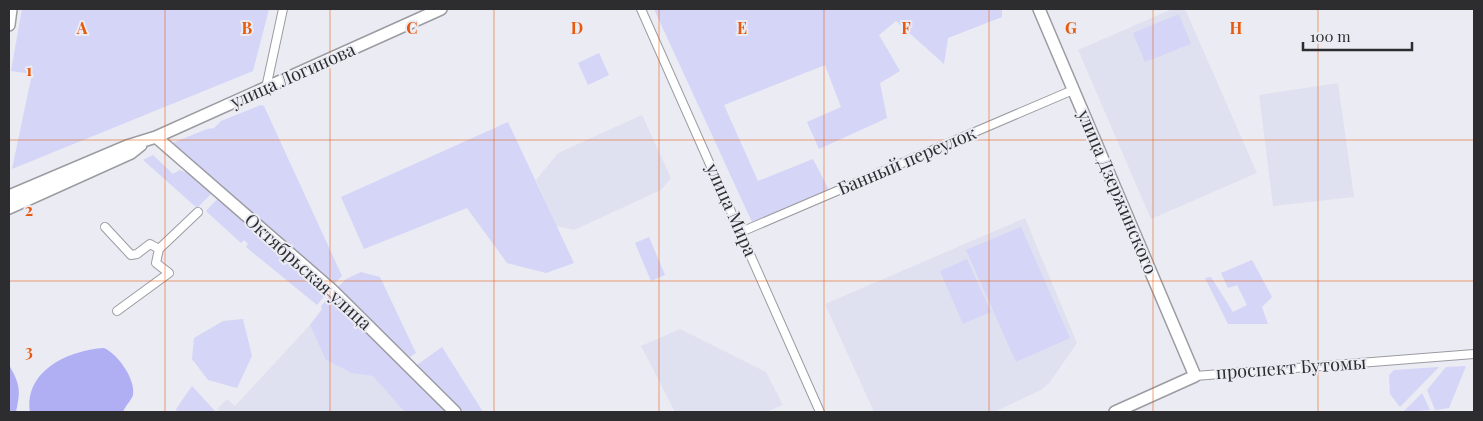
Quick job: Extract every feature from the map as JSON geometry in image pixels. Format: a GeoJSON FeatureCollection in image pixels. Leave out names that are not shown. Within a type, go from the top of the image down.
{"type":"FeatureCollection","features":[{"type":"Feature","properties":{"kind":"main road"},"geometry":{"type":"LineString","coordinates":[[9,25],[11,9]]}},
{"type":"Feature","properties":{"kind":"main road","name":"улица Логинова"},"geometry":{"type":"LineString","coordinates":[[9,196],[127,146],[156,137],[441,9]]}},
{"type":"Feature","properties":{"kind":"main road","name":"улица Дзержинского"},"geometry":{"type":"LineString","coordinates":[[1039,9],[1195,376]]}},
{"type":"Feature","properties":{"kind":"main road","name":"Октябрьская улица"},"geometry":{"type":"LineString","coordinates":[[156,137],[332,290],[455,412]]}},
{"type":"Feature","properties":{"kind":"main road","name":"улица Логинова"},"geometry":{"type":"LineString","coordinates":[[9,208],[131,153],[144,142]]}},
{"type":"Feature","properties":{"kind":"main road","name":"проспект Бутомы"},"geometry":{"type":"LineString","coordinates":[[1115,412],[1195,376]]}},
{"type":"Feature","properties":{"kind":"street"},"geometry":{"type":"LineString","coordinates":[[266,88],[284,9]]}},
{"type":"Feature","properties":{"kind":"street","name":"улица Мира"},"geometry":{"type":"LineString","coordinates":[[641,9],[820,412]]}},
{"type":"Feature","properties":{"kind":"street","name":"Банный переулок"},"geometry":{"type":"LineString","coordinates":[[741,232],[1073,90]]}},
{"type":"Feature","properties":{"kind":"street"},"geometry":{"type":"LineString","coordinates":[[117,311],[169,273],[156,263],[160,249],[198,212]]}},
{"type":"Feature","properties":{"kind":"street"},"geometry":{"type":"LineString","coordinates":[[105,227],[132,255],[137,254],[150,244],[160,249]]}},
{"type":"Feature","properties":{"kind":"street","name":"проспект Бутомы"},"geometry":{"type":"LineString","coordinates":[[1195,376],[1474,354]]}},
{"type":"Feature","properties":{"kind":"shaded area"},"geometry":{"type":"Polygon","coordinates":[[[22,9],[269,9],[253,71],[12,169],[32,74],[11,71],[22,9]]]}},
{"type":"Feature","properties":{"kind":"shaded area"},"geometry":{"type":"Polygon","coordinates":[[[654,9],[1002,9],[1002,17],[948,38],[944,64],[896,21],[879,35],[900,71],[880,83],[887,118],[819,149],[807,122],[841,107],[825,65],[724,105],[758,181],[813,159],[829,190],[752,222],[654,9]]]}},
{"type":"Feature","properties":{"kind":"shaded area"},"geometry":{"type":"Polygon","coordinates":[[[1172,9],[1185,9],[1257,173],[1151,219],[1078,50],[1172,9]]]}},
{"type":"Feature","properties":{"kind":"shaded area"},"geometry":{"type":"Polygon","coordinates":[[[1179,14],[1191,44],[1145,62],[1133,33],[1179,14]]]}},
{"type":"Feature","properties":{"kind":"shaded area"},"geometry":{"type":"Polygon","coordinates":[[[599,53],[609,75],[588,85],[578,63],[599,53]]]}},
{"type":"Feature","properties":{"kind":"shaded area"},"geometry":{"type":"Polygon","coordinates":[[[1338,83],[1354,197],[1273,206],[1259,95],[1338,83]]]}},
{"type":"Feature","properties":{"kind":"shaded area"},"geometry":{"type":"Polygon","coordinates":[[[261,105],[264,106],[342,276],[332,286],[170,144],[214,128],[221,121],[261,105]]]}},
{"type":"Feature","properties":{"kind":"shaded area"},"geometry":{"type":"Polygon","coordinates":[[[642,115],[671,178],[661,190],[574,230],[556,226],[536,180],[558,153],[642,115]]]}},
{"type":"Feature","properties":{"kind":"shaded area"},"geometry":{"type":"Polygon","coordinates":[[[508,122],[574,263],[546,273],[507,263],[467,208],[364,249],[341,197],[508,122]]]}},
{"type":"Feature","properties":{"kind":"shaded area"},"geometry":{"type":"Polygon","coordinates":[[[153,155],[173,174],[180,170],[193,176],[212,193],[197,208],[143,160],[153,155]]]}},
{"type":"Feature","properties":{"kind":"shaded area"},"geometry":{"type":"Polygon","coordinates":[[[218,198],[327,293],[317,305],[246,247],[248,244],[244,240],[241,243],[206,211],[218,198]]]}},
{"type":"Feature","properties":{"kind":"shaded area"},"geometry":{"type":"Polygon","coordinates":[[[1025,218],[1077,343],[1050,382],[1041,390],[994,412],[874,412],[825,304],[1025,218]]]}},
{"type":"Feature","properties":{"kind":"shaded area"},"geometry":{"type":"Polygon","coordinates":[[[1021,227],[1070,338],[1016,362],[966,250],[1021,227]]]}},
{"type":"Feature","properties":{"kind":"shaded area"},"geometry":{"type":"Polygon","coordinates":[[[649,237],[665,275],[651,281],[635,243],[649,237]]]}},
{"type":"Feature","properties":{"kind":"shaded area"},"geometry":{"type":"Polygon","coordinates":[[[967,259],[991,312],[963,324],[940,271],[967,259]]]}},
{"type":"Feature","properties":{"kind":"shaded area"},"geometry":{"type":"Polygon","coordinates":[[[1252,260],[1272,297],[1262,307],[1268,324],[1228,324],[1205,278],[1211,277],[1233,312],[1247,305],[1237,285],[1228,288],[1221,273],[1252,260]]]}},
{"type":"Feature","properties":{"kind":"shaded area"},"geometry":{"type":"Polygon","coordinates":[[[361,272],[380,277],[416,353],[407,359],[335,290],[346,279],[361,272]]]}},
{"type":"Feature","properties":{"kind":"shaded area"},"geometry":{"type":"Polygon","coordinates":[[[331,295],[446,412],[405,412],[373,376],[352,373],[326,360],[310,325],[322,309],[321,306],[331,295]]]}},
{"type":"Feature","properties":{"kind":"shaded area"},"geometry":{"type":"Polygon","coordinates":[[[320,314],[418,412],[221,412],[217,409],[227,399],[235,406],[320,314]]]}},
{"type":"Feature","properties":{"kind":"shaded area"},"geometry":{"type":"Polygon","coordinates":[[[243,319],[252,356],[237,388],[208,380],[192,359],[194,338],[223,321],[243,319]]]}},
{"type":"Feature","properties":{"kind":"shaded area"},"geometry":{"type":"Polygon","coordinates":[[[680,329],[766,372],[783,405],[766,412],[675,412],[641,346],[680,329]]]}},
{"type":"Feature","properties":{"kind":"shaded area"},"geometry":{"type":"Polygon","coordinates":[[[442,347],[483,412],[460,412],[414,367],[442,347]]]}},
{"type":"Feature","properties":{"kind":"shaded area"},"geometry":{"type":"Polygon","coordinates":[[[1466,366],[1449,408],[1435,410],[1427,390],[1446,367],[1466,366]]]}},
{"type":"Feature","properties":{"kind":"shaded area"},"geometry":{"type":"Polygon","coordinates":[[[1439,367],[1400,407],[1390,394],[1389,375],[1394,370],[1439,367]]]}},
{"type":"Feature","properties":{"kind":"shaded area"},"geometry":{"type":"Polygon","coordinates":[[[192,386],[216,412],[177,412],[176,409],[192,386]]]}},
{"type":"Feature","properties":{"kind":"shaded area"},"geometry":{"type":"Polygon","coordinates":[[[1422,393],[1430,410],[1403,412],[1422,393]]]}},
{"type":"Feature","properties":{"kind":"water"},"geometry":{"type":"Polygon","coordinates":[[[104,348],[115,356],[125,368],[132,382],[133,395],[123,412],[30,412],[30,397],[34,385],[52,365],[77,353],[104,348]]]}},
{"type":"Feature","properties":{"kind":"water"},"geometry":{"type":"Polygon","coordinates":[[[9,365],[18,387],[19,398],[16,412],[9,412],[9,365]]]}}]}
